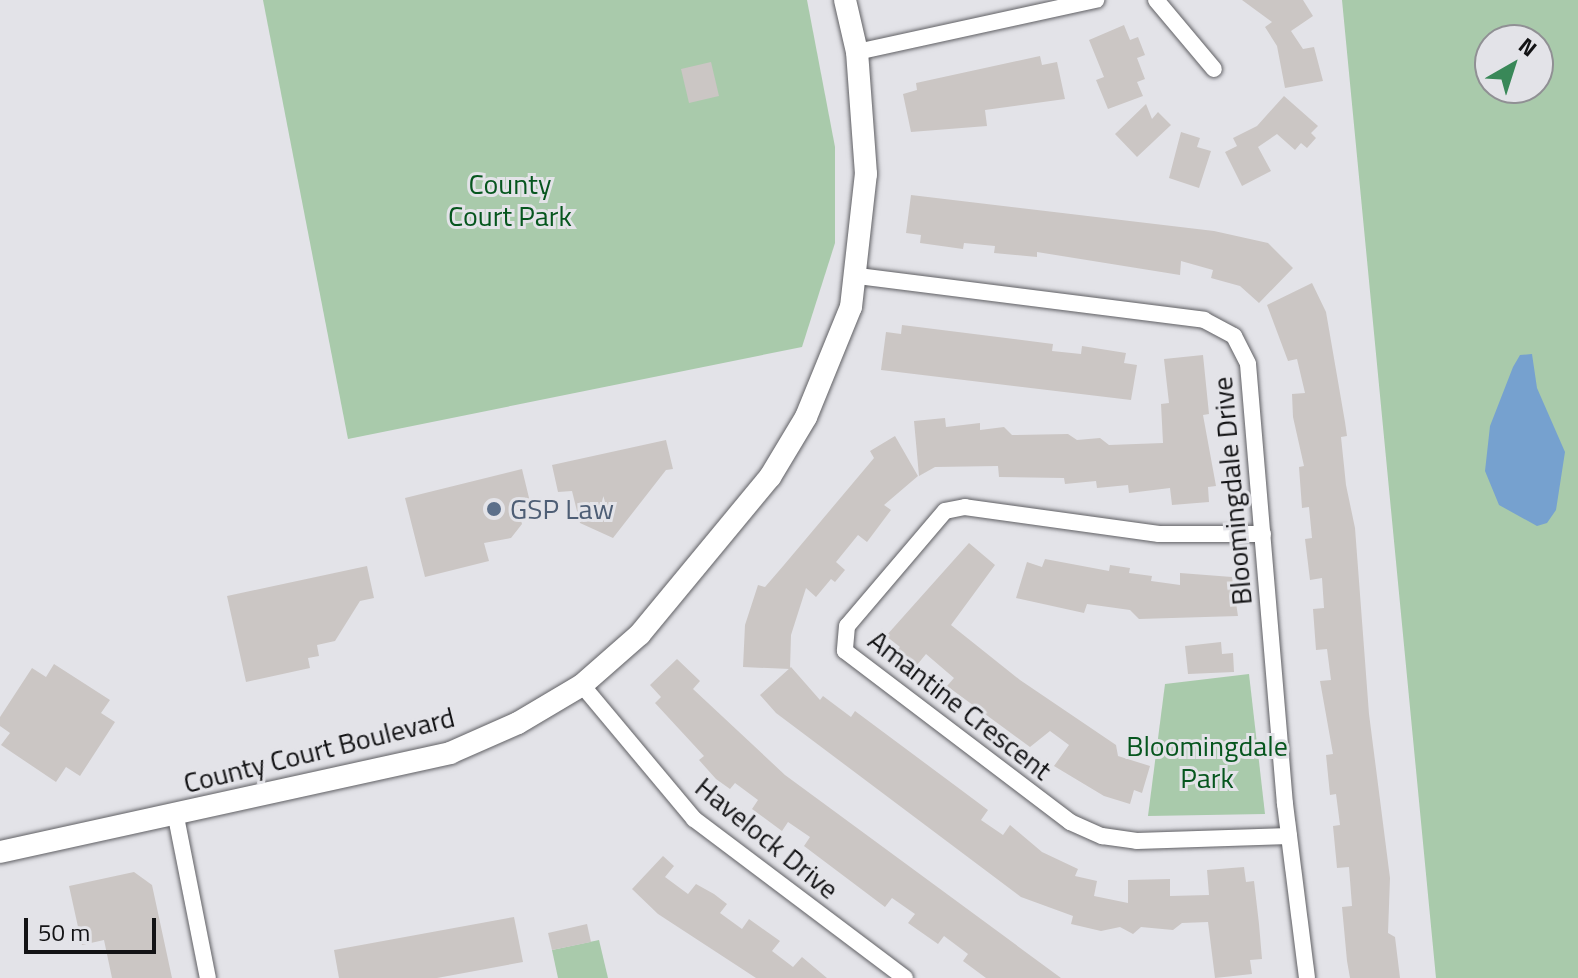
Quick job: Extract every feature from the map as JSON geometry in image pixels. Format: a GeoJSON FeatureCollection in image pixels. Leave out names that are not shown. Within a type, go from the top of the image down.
{"type":"FeatureCollection","features":[{"type":"Feature","properties":{"kind":"street","name":"County Court Boulevard"},"geometry":{"type":"LineString","coordinates":[[0,852],[176,817],[450,753],[518,723],[582,685],[640,634],[770,477],[834,357],[858,276],[866,174],[857,52],[845,0]]}},
{"type":"Feature","properties":{"kind":"street"},"geometry":{"type":"LineString","coordinates":[[857,52],[1096,0]]}},
{"type":"Feature","properties":{"kind":"street"},"geometry":{"type":"LineString","coordinates":[[1156,0],[1214,69]]}},
{"type":"Feature","properties":{"kind":"street","name":"Bloomingdale Drive"},"geometry":{"type":"LineString","coordinates":[[858,276],[1204,320],[1234,336],[1248,364],[1289,836],[1307,978]]}},
{"type":"Feature","properties":{"kind":"street","name":"Amantine Crescent"},"geometry":{"type":"LineString","coordinates":[[1263,534],[1159,534],[965,507],[945,511],[847,626],[845,651],[1070,822],[1102,836],[1137,841],[1289,836]]}},
{"type":"Feature","properties":{"kind":"street","name":"Havelock Drive"},"geometry":{"type":"LineString","coordinates":[[582,685],[694,819],[893,975]]}},
{"type":"Feature","properties":{"kind":"street"},"geometry":{"type":"LineString","coordinates":[[176,817],[208,978]]}},
{"type":"Feature","properties":{"kind":"green space","name":"County Court Park"},"geometry":{"type":"Polygon","coordinates":[[[263,0],[807,0],[835,147],[835,243],[802,347],[348,439],[263,0]]]}},
{"type":"Feature","properties":{"kind":"green space"},"geometry":{"type":"Polygon","coordinates":[[[1342,0],[1578,0],[1578,978],[1436,978],[1342,0]]]}},
{"type":"Feature","properties":{"kind":"green space","name":"Bloomingdale Park"},"geometry":{"type":"Polygon","coordinates":[[[1249,674],[1265,814],[1148,816],[1165,684],[1249,674]]]}},
{"type":"Feature","properties":{"kind":"green space"},"geometry":{"type":"Polygon","coordinates":[[[599,940],[608,978],[558,978],[552,950],[599,940]]]}},
{"type":"Feature","properties":{"kind":"water"},"geometry":{"type":"Polygon","coordinates":[[[1532,354],[1537,388],[1565,452],[1556,510],[1547,523],[1537,526],[1499,505],[1485,471],[1490,426],[1513,367],[1520,355],[1532,354]]]}},
{"type":"Feature","properties":{"kind":"building"},"geometry":{"type":"Polygon","coordinates":[[[1242,0],[1303,0],[1313,16],[1291,31],[1303,49],[1314,47],[1323,81],[1285,88],[1277,46],[1265,27],[1272,22],[1242,0]]]}},
{"type":"Feature","properties":{"kind":"building"},"geometry":{"type":"Polygon","coordinates":[[[1124,25],[1130,40],[1138,37],[1145,55],[1137,58],[1145,79],[1137,82],[1143,96],[1108,109],[1096,80],[1104,77],[1089,40],[1124,25]]]}},
{"type":"Feature","properties":{"kind":"building"},"geometry":{"type":"Polygon","coordinates":[[[1040,56],[1042,65],[1057,62],[1065,99],[985,110],[987,126],[911,132],[903,94],[917,90],[916,83],[1040,56]]]}},
{"type":"Feature","properties":{"kind":"building"},"geometry":{"type":"Polygon","coordinates":[[[711,62],[719,96],[689,103],[681,69],[711,62]]]}},
{"type":"Feature","properties":{"kind":"building"},"geometry":{"type":"Polygon","coordinates":[[[1284,96],[1318,126],[1311,133],[1316,138],[1307,148],[1301,143],[1295,150],[1277,134],[1258,147],[1271,171],[1242,186],[1225,152],[1237,146],[1233,138],[1257,126],[1284,96]]]}},
{"type":"Feature","properties":{"kind":"building"},"geometry":{"type":"Polygon","coordinates":[[[1146,104],[1152,119],[1158,112],[1171,125],[1137,157],[1115,134],[1146,104]]]}},
{"type":"Feature","properties":{"kind":"building"},"geometry":{"type":"Polygon","coordinates":[[[1181,132],[1200,138],[1197,147],[1211,151],[1199,188],[1169,178],[1181,132]]]}},
{"type":"Feature","properties":{"kind":"building"},"geometry":{"type":"Polygon","coordinates":[[[911,195],[1214,231],[1268,243],[1293,268],[1259,303],[1240,286],[1211,278],[1213,270],[1181,261],[1180,275],[1037,252],[1037,257],[994,253],[995,246],[964,243],[963,249],[920,243],[921,235],[906,233],[911,195]]]}},
{"type":"Feature","properties":{"kind":"building"},"geometry":{"type":"Polygon","coordinates":[[[1312,283],[1326,312],[1347,436],[1341,437],[1355,528],[1369,714],[1390,878],[1388,933],[1395,937],[1400,978],[1350,978],[1347,961],[1342,907],[1352,906],[1349,867],[1337,868],[1333,826],[1340,825],[1336,794],[1330,795],[1326,755],[1333,754],[1320,681],[1331,680],[1327,649],[1316,650],[1313,609],[1324,608],[1322,578],[1310,580],[1305,539],[1312,538],[1309,507],[1302,508],[1299,467],[1304,466],[1293,417],[1292,394],[1305,393],[1297,359],[1288,361],[1267,305],[1312,283]]]}},
{"type":"Feature","properties":{"kind":"building"},"geometry":{"type":"Polygon","coordinates":[[[902,325],[1053,344],[1052,351],[1081,354],[1082,346],[1126,353],[1124,363],[1137,365],[1131,400],[881,370],[886,332],[901,334],[902,325]]]}},
{"type":"Feature","properties":{"kind":"building"},"geometry":{"type":"Polygon","coordinates":[[[1203,355],[1209,414],[1203,415],[1216,486],[1208,487],[1209,502],[1172,505],[1170,488],[1129,493],[1128,485],[1097,488],[1096,481],[1065,484],[1064,478],[999,477],[998,466],[935,467],[919,476],[914,421],[945,418],[946,427],[980,423],[980,430],[1004,427],[1012,435],[1068,434],[1077,440],[1100,438],[1109,445],[1163,443],[1161,404],[1169,403],[1164,359],[1203,355]]]}},
{"type":"Feature","properties":{"kind":"building"},"geometry":{"type":"Polygon","coordinates":[[[895,436],[918,476],[884,505],[891,510],[867,542],[858,535],[836,562],[845,570],[835,582],[831,579],[816,597],[806,588],[791,635],[790,669],[743,667],[745,625],[758,585],[765,587],[874,458],[870,451],[895,436]]]}},
{"type":"Feature","properties":{"kind":"building"},"geometry":{"type":"Polygon","coordinates":[[[666,440],[673,469],[666,470],[613,538],[580,523],[572,491],[558,492],[552,465],[666,440]]]}},
{"type":"Feature","properties":{"kind":"building"},"geometry":{"type":"Polygon","coordinates":[[[522,469],[530,502],[517,506],[522,524],[511,538],[484,543],[489,561],[425,577],[405,498],[522,469]]]}},
{"type":"Feature","properties":{"kind":"building"},"geometry":{"type":"Polygon","coordinates":[[[969,543],[995,565],[951,625],[1020,680],[1116,745],[1118,756],[1150,766],[1142,793],[1134,790],[1130,804],[1104,796],[1054,766],[1069,745],[1050,731],[1030,747],[947,686],[954,678],[926,654],[912,671],[893,655],[900,647],[886,636],[969,543]]]}},
{"type":"Feature","properties":{"kind":"building"},"geometry":{"type":"Polygon","coordinates":[[[1045,559],[1109,571],[1110,565],[1130,568],[1129,573],[1152,576],[1151,581],[1180,585],[1180,573],[1232,577],[1238,616],[1139,619],[1130,610],[1087,604],[1084,613],[1016,598],[1027,562],[1042,567],[1045,559]]]}},
{"type":"Feature","properties":{"kind":"building"},"geometry":{"type":"Polygon","coordinates":[[[367,566],[374,598],[360,601],[335,641],[317,645],[319,656],[308,658],[310,668],[246,682],[227,596],[367,566]]]}},
{"type":"Feature","properties":{"kind":"building"},"geometry":{"type":"Polygon","coordinates":[[[1221,642],[1222,654],[1233,653],[1234,672],[1188,674],[1185,646],[1221,642]]]}},
{"type":"Feature","properties":{"kind":"building"},"geometry":{"type":"Polygon","coordinates":[[[677,659],[700,681],[693,689],[785,775],[1061,978],[986,978],[963,961],[968,954],[944,936],[938,944],[908,923],[915,914],[892,898],[885,907],[804,846],[810,837],[788,822],[782,831],[752,809],[758,800],[735,783],[730,789],[716,779],[699,760],[704,756],[655,703],[661,697],[650,685],[677,659]]]}},
{"type":"Feature","properties":{"kind":"building"},"geometry":{"type":"Polygon","coordinates":[[[54,664],[110,700],[101,713],[115,722],[80,776],[66,767],[56,782],[1,745],[10,733],[0,726],[0,717],[32,668],[46,677],[54,664]]]}},
{"type":"Feature","properties":{"kind":"building"},"geometry":{"type":"Polygon","coordinates":[[[791,667],[820,700],[823,696],[851,717],[855,711],[988,810],[981,820],[1003,835],[1010,825],[1042,852],[1078,869],[1075,876],[1097,881],[1094,896],[1128,903],[1128,880],[1170,879],[1170,896],[1209,895],[1207,870],[1244,867],[1246,882],[1254,881],[1262,959],[1250,960],[1252,974],[1215,978],[1208,922],[1182,923],[1173,930],[1141,927],[1133,934],[1120,927],[1101,931],[1071,924],[1073,916],[1021,897],[776,713],[760,695],[791,667]]]}},
{"type":"Feature","properties":{"kind":"building"},"geometry":{"type":"Polygon","coordinates":[[[663,856],[674,866],[665,877],[688,894],[696,884],[714,894],[727,904],[720,913],[742,929],[749,919],[780,941],[772,951],[793,967],[802,957],[827,978],[756,978],[658,914],[632,889],[663,856]]]}},
{"type":"Feature","properties":{"kind":"building"},"geometry":{"type":"Polygon","coordinates":[[[134,872],[152,885],[172,978],[112,978],[104,940],[82,945],[69,886],[134,872]]]}},
{"type":"Feature","properties":{"kind":"building"},"geometry":{"type":"Polygon","coordinates":[[[514,917],[523,962],[437,978],[339,978],[334,950],[514,917]]]}},
{"type":"Feature","properties":{"kind":"building"},"geometry":{"type":"Polygon","coordinates":[[[587,924],[591,942],[552,950],[548,933],[587,924]]]}},
{"type":"Feature","properties":{"kind":"place","name":"GSP Law"},"geometry":{"type":"Point","coordinates":[494,509]}}]}
